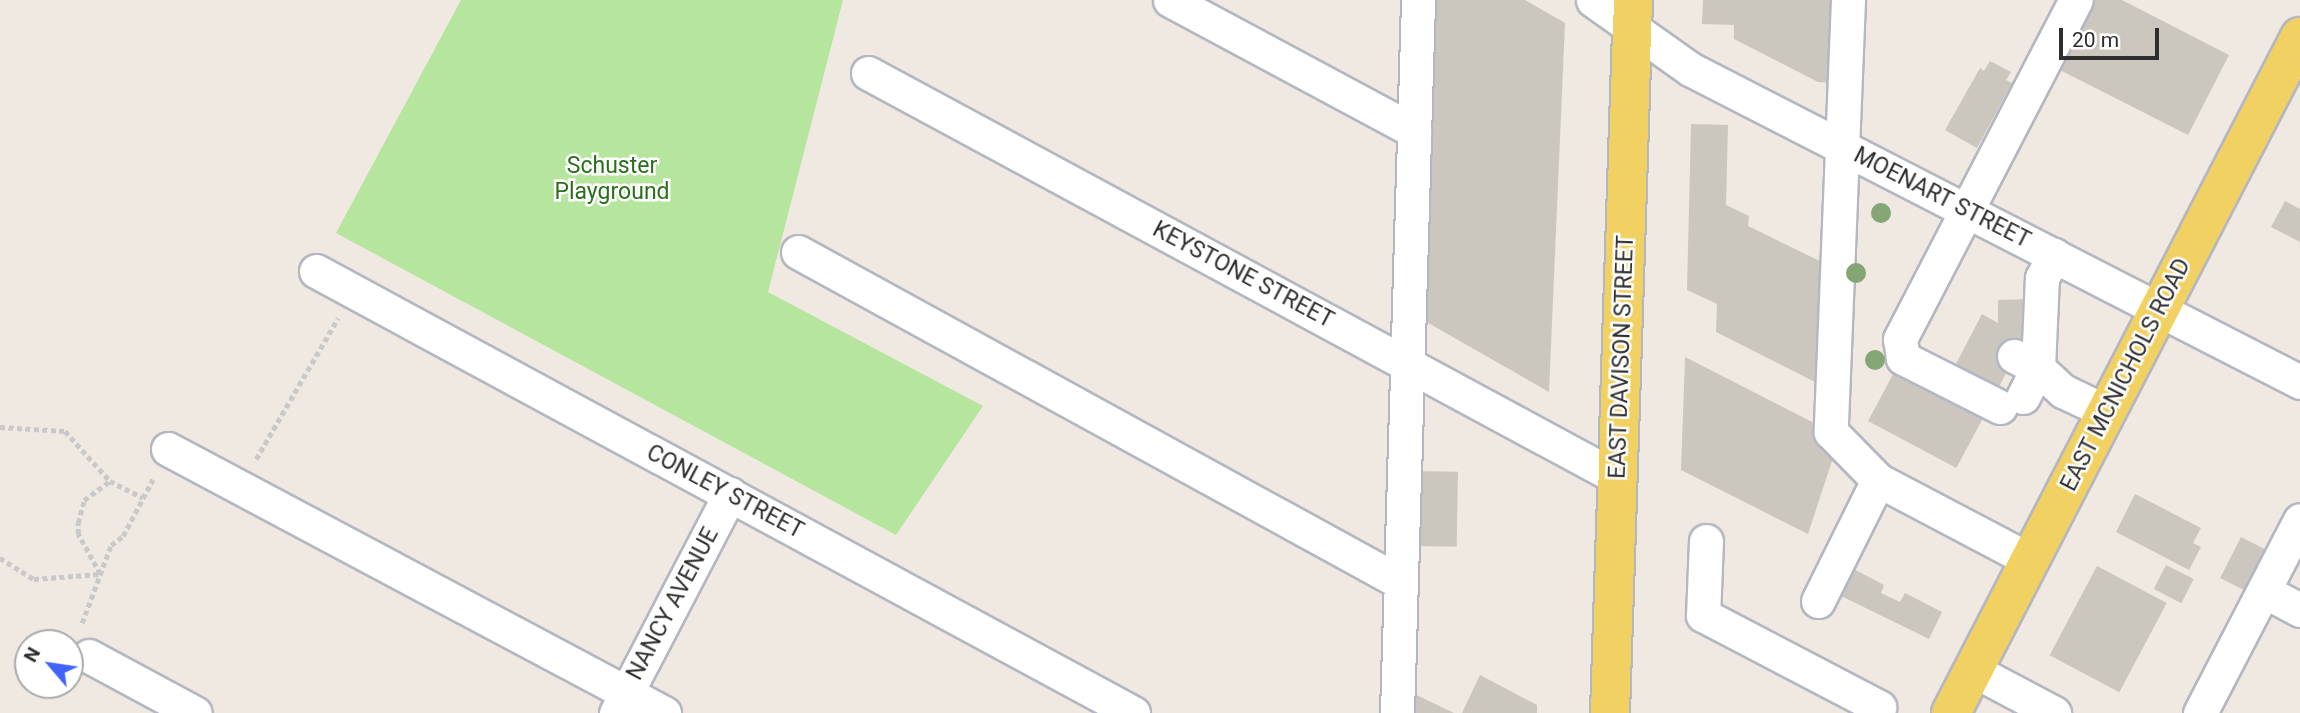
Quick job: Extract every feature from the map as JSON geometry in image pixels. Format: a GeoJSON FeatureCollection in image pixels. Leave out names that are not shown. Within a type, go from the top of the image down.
{"type":"FeatureCollection","features":[{"type":"Feature","properties":{"kind":"main road","name":"EAST DAVISON STREET"},"geometry":{"type":"LineString","coordinates":[[1610,713],[1632,15]]}},
{"type":"Feature","properties":{"kind":"main road","name":"EAST MCNICHOLS ROAD"},"geometry":{"type":"LineString","coordinates":[[1951,713],[2300,37]]}},
{"type":"Feature","properties":{"kind":"street"},"geometry":{"type":"LineString","coordinates":[[1170,0],[1414,131]]}},
{"type":"Feature","properties":{"kind":"street"},"geometry":{"type":"LineString","coordinates":[[1397,713],[1418,0]]}},
{"type":"Feature","properties":{"kind":"street","name":"MOENART STREET"},"geometry":{"type":"LineString","coordinates":[[1593,0],[1632,15],[1686,67],[2300,382]]}},
{"type":"Feature","properties":{"kind":"street"},"geometry":{"type":"LineString","coordinates":[[1848,0],[1831,432],[1878,480],[2031,560]]}},
{"type":"Feature","properties":{"kind":"street"},"geometry":{"type":"LineString","coordinates":[[2068,3],[1900,339],[1903,358],[2007,397],[2102,422]]}},
{"type":"Feature","properties":{"kind":"street","name":"KEYSTONE STREET"},"geometry":{"type":"LineString","coordinates":[[868,73],[1618,478]]}},
{"type":"Feature","properties":{"kind":"street"},"geometry":{"type":"LineString","coordinates":[[798,252],[1400,582]]}},
{"type":"Feature","properties":{"kind":"street"},"geometry":{"type":"LineString","coordinates":[[2007,397],[2026,362],[2042,278],[2054,255]]}},
{"type":"Feature","properties":{"kind":"street","name":"CONLEY STREET"},"geometry":{"type":"LineString","coordinates":[[316,271],[1133,713]]}},
{"type":"Feature","properties":{"kind":"street"},"geometry":{"type":"LineString","coordinates":[[2026,362],[2102,422]]}},
{"type":"Feature","properties":{"kind":"street"},"geometry":{"type":"LineString","coordinates":[[168,449],[621,703],[664,713]]}},
{"type":"Feature","properties":{"kind":"street"},"geometry":{"type":"LineString","coordinates":[[1818,601],[1878,480]]}},
{"type":"Feature","properties":{"kind":"street","name":"NANCY AVENUE"},"geometry":{"type":"LineString","coordinates":[[621,703],[730,494]]}},
{"type":"Feature","properties":{"kind":"street"},"geometry":{"type":"LineString","coordinates":[[2200,713],[2300,520]]}},
{"type":"Feature","properties":{"kind":"street"},"geometry":{"type":"LineString","coordinates":[[1706,541],[1703,615],[1879,708]]}},
{"type":"Feature","properties":{"kind":"street"},"geometry":{"type":"LineString","coordinates":[[2264,591],[2300,610]]}},
{"type":"Feature","properties":{"kind":"street"},"geometry":{"type":"LineString","coordinates":[[89,656],[195,713]]}},
{"type":"Feature","properties":{"kind":"street"},"geometry":{"type":"LineString","coordinates":[[1973,670],[2054,713]]}},
{"type":"Feature","properties":{"kind":"path"},"geometry":{"type":"LineString","coordinates":[[240,487],[338,318],[354,322],[367,298]]}},
{"type":"Feature","properties":{"kind":"path"},"geometry":{"type":"LineString","coordinates":[[0,427],[65,431],[110,481],[143,498]]}},
{"type":"Feature","properties":{"kind":"path"},"geometry":{"type":"LineString","coordinates":[[89,656],[83,651],[83,622],[111,545],[123,536],[168,449]]}},
{"type":"Feature","properties":{"kind":"path"},"geometry":{"type":"LineString","coordinates":[[100,574],[78,534],[78,523],[84,500],[110,481]]}},
{"type":"Feature","properties":{"kind":"path"},"geometry":{"type":"LineString","coordinates":[[0,558],[34,579],[100,574]]}},
{"type":"Feature","properties":{"kind":"green space","name":"Schuster Playground"},"geometry":{"type":"Polygon","coordinates":[[[461,0],[843,0],[768,292],[983,406],[896,535],[336,233],[461,0]]]}},
{"type":"Feature","properties":{"kind":"building"},"geometry":{"type":"Polygon","coordinates":[[[1435,0],[1525,0],[1565,23],[1549,392],[1423,320],[1435,0]]]}},
{"type":"Feature","properties":{"kind":"building"},"geometry":{"type":"Polygon","coordinates":[[[1703,0],[1838,0],[1835,83],[1818,82],[1734,39],[1734,25],[1702,24],[1703,0]]]}},
{"type":"Feature","properties":{"kind":"building"},"geometry":{"type":"Polygon","coordinates":[[[2086,0],[2122,0],[2229,55],[2188,135],[2052,66],[2086,0]]]}},
{"type":"Feature","properties":{"kind":"building"},"geometry":{"type":"Polygon","coordinates":[[[1990,61],[2011,72],[2006,80],[2012,83],[1977,148],[1945,130],[1980,68],[1984,71],[1990,61]]]}},
{"type":"Feature","properties":{"kind":"building"},"geometry":{"type":"Polygon","coordinates":[[[1691,124],[1728,125],[1726,205],[1749,216],[1748,226],[1830,266],[1821,385],[1716,332],[1717,304],[1687,290],[1691,124]]]}},
{"type":"Feature","properties":{"kind":"building"},"geometry":{"type":"Polygon","coordinates":[[[2285,201],[2300,209],[2300,242],[2271,227],[2285,201]]]}},
{"type":"Feature","properties":{"kind":"building"},"geometry":{"type":"Polygon","coordinates":[[[2027,299],[2028,329],[1993,399],[1949,377],[1982,314],[1998,323],[1998,300],[2027,299]]]}},
{"type":"Feature","properties":{"kind":"building"},"geometry":{"type":"Polygon","coordinates":[[[1685,357],[1820,426],[1821,448],[1834,455],[1808,534],[1681,470],[1685,357]]]}},
{"type":"Feature","properties":{"kind":"building"},"geometry":{"type":"Polygon","coordinates":[[[1900,361],[1988,408],[1956,468],[1868,421],[1900,361]]]}},
{"type":"Feature","properties":{"kind":"building"},"geometry":{"type":"Polygon","coordinates":[[[1412,471],[1458,472],[1457,547],[1411,546],[1412,471]]]}},
{"type":"Feature","properties":{"kind":"building"},"geometry":{"type":"Polygon","coordinates":[[[2135,494],[2201,528],[2193,543],[2201,547],[2189,570],[2116,532],[2135,494]]]}},
{"type":"Feature","properties":{"kind":"building"},"geometry":{"type":"Polygon","coordinates":[[[2241,537],[2270,552],[2250,593],[2220,578],[2241,537]]]}},
{"type":"Feature","properties":{"kind":"building"},"geometry":{"type":"Polygon","coordinates":[[[2166,565],[2194,579],[2181,603],[2154,589],[2166,565]]]}},
{"type":"Feature","properties":{"kind":"building"},"geometry":{"type":"Polygon","coordinates":[[[1848,566],[1884,585],[1881,593],[1900,602],[1905,593],[1942,612],[1929,639],[1835,593],[1848,566]]]}},
{"type":"Feature","properties":{"kind":"building"},"geometry":{"type":"Polygon","coordinates":[[[2097,566],[2167,603],[2119,692],[2050,655],[2097,566]]]}},
{"type":"Feature","properties":{"kind":"building"},"geometry":{"type":"Polygon","coordinates":[[[1480,675],[1537,705],[1537,713],[1462,713],[1480,675]]]}},
{"type":"Feature","properties":{"kind":"building"},"geometry":{"type":"Polygon","coordinates":[[[1402,688],[1454,713],[1402,713],[1402,688]]]}}]}
